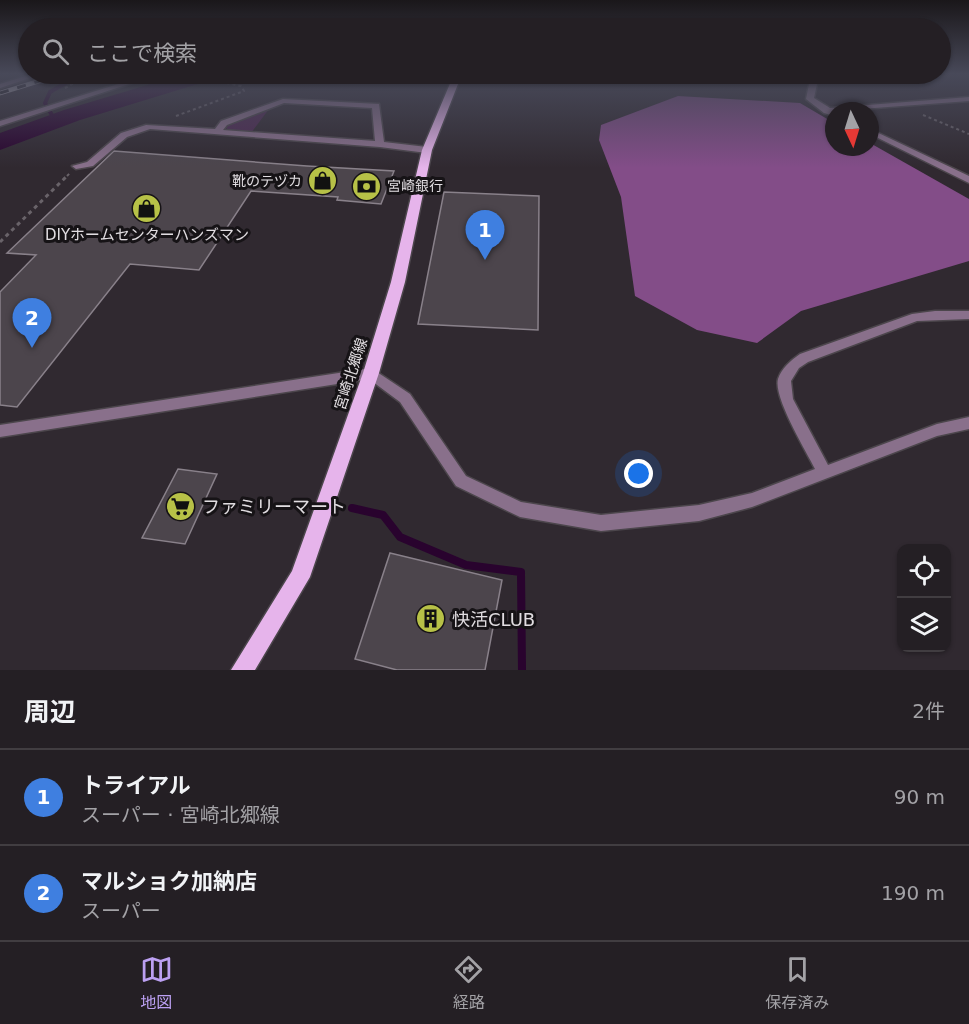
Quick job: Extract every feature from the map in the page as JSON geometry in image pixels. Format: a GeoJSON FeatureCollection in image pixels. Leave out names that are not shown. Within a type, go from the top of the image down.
{"type":"FeatureCollection","features":[{"type":"Feature","properties":{"kind":"main road","name":"宮崎北郷線"},"geometry":{"type":"LineString","coordinates":[[246,667],[300,577],[371,373],[398,282],[427,150],[445,105]]}},
{"type":"Feature","properties":{"kind":"street"},"geometry":{"type":"LineString","coordinates":[[0,124],[58,105]]}},
{"type":"Feature","properties":{"kind":"street"},"geometry":{"type":"LineString","coordinates":[[216,133],[224,123],[272,105]]}},
{"type":"Feature","properties":{"kind":"street"},"geometry":{"type":"LineString","coordinates":[[362,105],[376,106],[380,144]]}},
{"type":"Feature","properties":{"kind":"street"},"geometry":{"type":"LineString","coordinates":[[879,107],[896,105]]}},
{"type":"Feature","properties":{"kind":"street"},"geometry":{"type":"LineString","coordinates":[[76,166],[90,164],[124,135],[149,127],[380,144],[427,150]]}},
{"type":"Feature","properties":{"kind":"street"},"geometry":{"type":"LineString","coordinates":[[879,135],[969,180]]}},
{"type":"Feature","properties":{"kind":"street"},"geometry":{"type":"LineString","coordinates":[[824,472],[786,399],[784,380],[795,364],[804,358],[916,317],[969,315]]}},
{"type":"Feature","properties":{"kind":"street"},"geometry":{"type":"LineString","coordinates":[[0,431],[371,373],[405,398],[461,481],[520,509],[600,523],[699,513],[752,500],[938,430],[969,423]]}},
{"type":"Feature","properties":{"kind":"path"},"geometry":{"type":"LineString","coordinates":[[900,105],[969,134]]}},
{"type":"Feature","properties":{"kind":"shaded area"},"geometry":{"type":"Polygon","coordinates":[[[653,105],[804,105],[825,118],[825,156],[879,156],[879,148],[969,199],[969,261],[801,311],[757,343],[697,330],[635,296],[621,197],[599,140],[601,125],[653,105]]]}},
{"type":"Feature","properties":{"kind":"shaded area"},"geometry":{"type":"Polygon","coordinates":[[[269,109],[251,133],[228,131],[226,127],[236,121],[269,109]]]}},
{"type":"Feature","properties":{"kind":"building"},"geometry":{"type":"Polygon","coordinates":[[[114,151],[394,171],[381,204],[337,200],[338,197],[251,191],[199,270],[130,264],[17,407],[0,405],[0,292],[36,255],[7,253],[114,151]]]}},
{"type":"Feature","properties":{"kind":"building"},"geometry":{"type":"Polygon","coordinates":[[[444,192],[539,196],[538,330],[418,324],[444,192]]]}},
{"type":"Feature","properties":{"kind":"building","name":"ファミリーマート"},"geometry":{"type":"Polygon","coordinates":[[[178,469],[217,474],[185,544],[142,538],[178,469]]]}},
{"type":"Feature","properties":{"kind":"building","name":"快活CLUB"},"geometry":{"type":"Polygon","coordinates":[[[390,553],[502,580],[485,670],[397,670],[355,659],[390,553]]]}},
{"type":"Feature","properties":{"kind":"waterway"},"geometry":{"type":"LineString","coordinates":[[46,105],[56,122]]}},
{"type":"Feature","properties":{"kind":"waterway"},"geometry":{"type":"LineString","coordinates":[[0,142],[104,105]]}},
{"type":"Feature","properties":{"kind":"waterway"},"geometry":{"type":"LineString","coordinates":[[352,508],[383,515],[400,537],[466,565],[521,572],[522,670]]}},
{"type":"Feature","properties":{"kind":"place","name":"靴のテヅカ"},"geometry":{"type":"Point","coordinates":[323,181]}},
{"type":"Feature","properties":{"kind":"place","name":"宮崎銀行"},"geometry":{"type":"Point","coordinates":[366,186]}},
{"type":"Feature","properties":{"kind":"place","name":"DIYホームセンターハンズマン"},"geometry":{"type":"Point","coordinates":[147,208]}},
{"type":"Feature","properties":{"kind":"place","name":"トライアル"},"geometry":{"type":"Point","coordinates":[485,260]}},
{"type":"Feature","properties":{"kind":"place","name":"マルショク加納店"},"geometry":{"type":"Point","coordinates":[32,348]}},
{"type":"Feature","properties":{"kind":"place","name":"ファミリーマート"},"geometry":{"type":"Point","coordinates":[181,506]}},
{"type":"Feature","properties":{"kind":"place","name":"快活CLUB"},"geometry":{"type":"Point","coordinates":[431,619]}}]}
